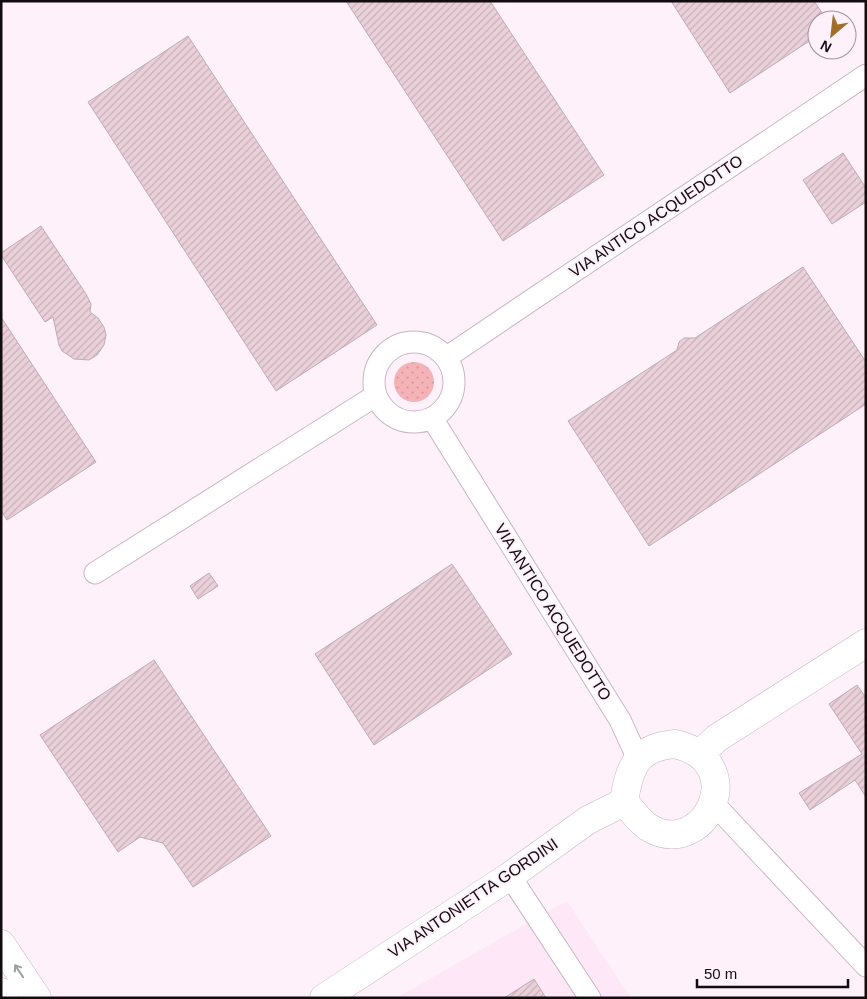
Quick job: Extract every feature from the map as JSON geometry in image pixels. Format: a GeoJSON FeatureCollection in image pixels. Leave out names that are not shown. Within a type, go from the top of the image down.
{"type":"FeatureCollection","features":[{"type":"Feature","properties":{"kind":"street","name":"VIA ANTICO ACQUEDOTTO"},"geometry":{"type":"LineString","coordinates":[[447,358],[866,75]]}},
{"type":"Feature","properties":{"kind":"street"},"geometry":{"type":"LineString","coordinates":[[413,341],[426,343],[438,348],[447,358],[453,370],[454,384],[451,398],[444,410],[432,418],[419,422],[405,422],[393,417],[382,408],[376,396],[373,383],[374,370],[380,358],[389,349],[400,343],[413,341]]}},
{"type":"Feature","properties":{"kind":"street"},"geometry":{"type":"LineString","coordinates":[[95,573],[376,396]]}},
{"type":"Feature","properties":{"kind":"street","name":"VIA ANTICO ACQUEDOTTO"},"geometry":{"type":"LineString","coordinates":[[432,418],[620,720],[638,759]]}},
{"type":"Feature","properties":{"kind":"street"},"geometry":{"type":"LineString","coordinates":[[700,754],[717,738],[866,644]]}},
{"type":"Feature","properties":{"kind":"street"},"geometry":{"type":"LineString","coordinates":[[662,745],[668,745],[688,747],[700,754],[714,773],[716,783],[714,804],[702,822],[682,832],[660,832],[649,828],[624,802],[630,771],[638,759],[649,750],[662,745]]}},
{"type":"Feature","properties":{"kind":"street","name":"VIA ANTONIETTA GORDINI"},"geometry":{"type":"LineString","coordinates":[[324,998],[510,876],[588,820],[624,802]]}},
{"type":"Feature","properties":{"kind":"street"},"geometry":{"type":"LineString","coordinates":[[714,804],[866,966]]}},
{"type":"Feature","properties":{"kind":"street"},"geometry":{"type":"LineString","coordinates":[[510,876],[590,998]]}},
{"type":"Feature","properties":{"kind":"street"},"geometry":{"type":"LineString","coordinates":[[1,944],[37,998]]}},
{"type":"Feature","properties":{"kind":"street"},"geometry":{"type":"LineString","coordinates":[[1,992],[5,998]]}},
{"type":"Feature","properties":{"kind":"shaded area"},"geometry":{"type":"Polygon","coordinates":[[[414,362],[428,368],[434,382],[428,396],[414,402],[400,396],[394,382],[400,368],[414,362]]]}},
{"type":"Feature","properties":{"kind":"shaded area"},"geometry":{"type":"Polygon","coordinates":[[[567,901],[631,998],[396,998],[567,901]]]}},
{"type":"Feature","properties":{"kind":"building"},"geometry":{"type":"Polygon","coordinates":[[[346,1],[490,1],[604,175],[503,241],[346,1]]]}},
{"type":"Feature","properties":{"kind":"building"},"geometry":{"type":"Polygon","coordinates":[[[671,1],[814,1],[820,10],[807,10],[807,43],[730,93],[671,1]]]}},
{"type":"Feature","properties":{"kind":"building"},"geometry":{"type":"Polygon","coordinates":[[[188,36],[377,325],[276,391],[88,102],[188,36]]]}},
{"type":"Feature","properties":{"kind":"building"},"geometry":{"type":"Polygon","coordinates":[[[843,153],[866,188],[866,202],[832,224],[803,180],[843,153]]]}},
{"type":"Feature","properties":{"kind":"building"},"geometry":{"type":"Polygon","coordinates":[[[41,226],[86,294],[91,304],[90,312],[98,318],[104,327],[106,335],[104,345],[97,355],[89,360],[74,359],[62,351],[53,317],[45,322],[1,255],[1,253],[41,226]]]}},
{"type":"Feature","properties":{"kind":"building"},"geometry":{"type":"Polygon","coordinates":[[[803,267],[866,362],[866,404],[649,546],[568,421],[677,350],[679,342],[684,338],[695,338],[803,267]]]}},
{"type":"Feature","properties":{"kind":"building"},"geometry":{"type":"Polygon","coordinates":[[[1,317],[96,462],[7,520],[1,511],[1,317]]]}},
{"type":"Feature","properties":{"kind":"building"},"geometry":{"type":"Polygon","coordinates":[[[452,564],[512,654],[374,745],[315,654],[452,564]]]}},
{"type":"Feature","properties":{"kind":"building"},"geometry":{"type":"Polygon","coordinates":[[[209,573],[218,586],[198,599],[190,586],[209,573]]]}},
{"type":"Feature","properties":{"kind":"building"},"geometry":{"type":"Polygon","coordinates":[[[154,660],[271,836],[193,887],[163,843],[140,837],[118,852],[40,735],[154,660]]]}},
{"type":"Feature","properties":{"kind":"building"},"geometry":{"type":"Polygon","coordinates":[[[857,685],[866,698],[866,797],[855,780],[810,810],[799,793],[862,754],[829,704],[857,685]]]}},
{"type":"Feature","properties":{"kind":"building"},"geometry":{"type":"Polygon","coordinates":[[[534,979],[546,998],[504,998],[534,979]]]}}]}
